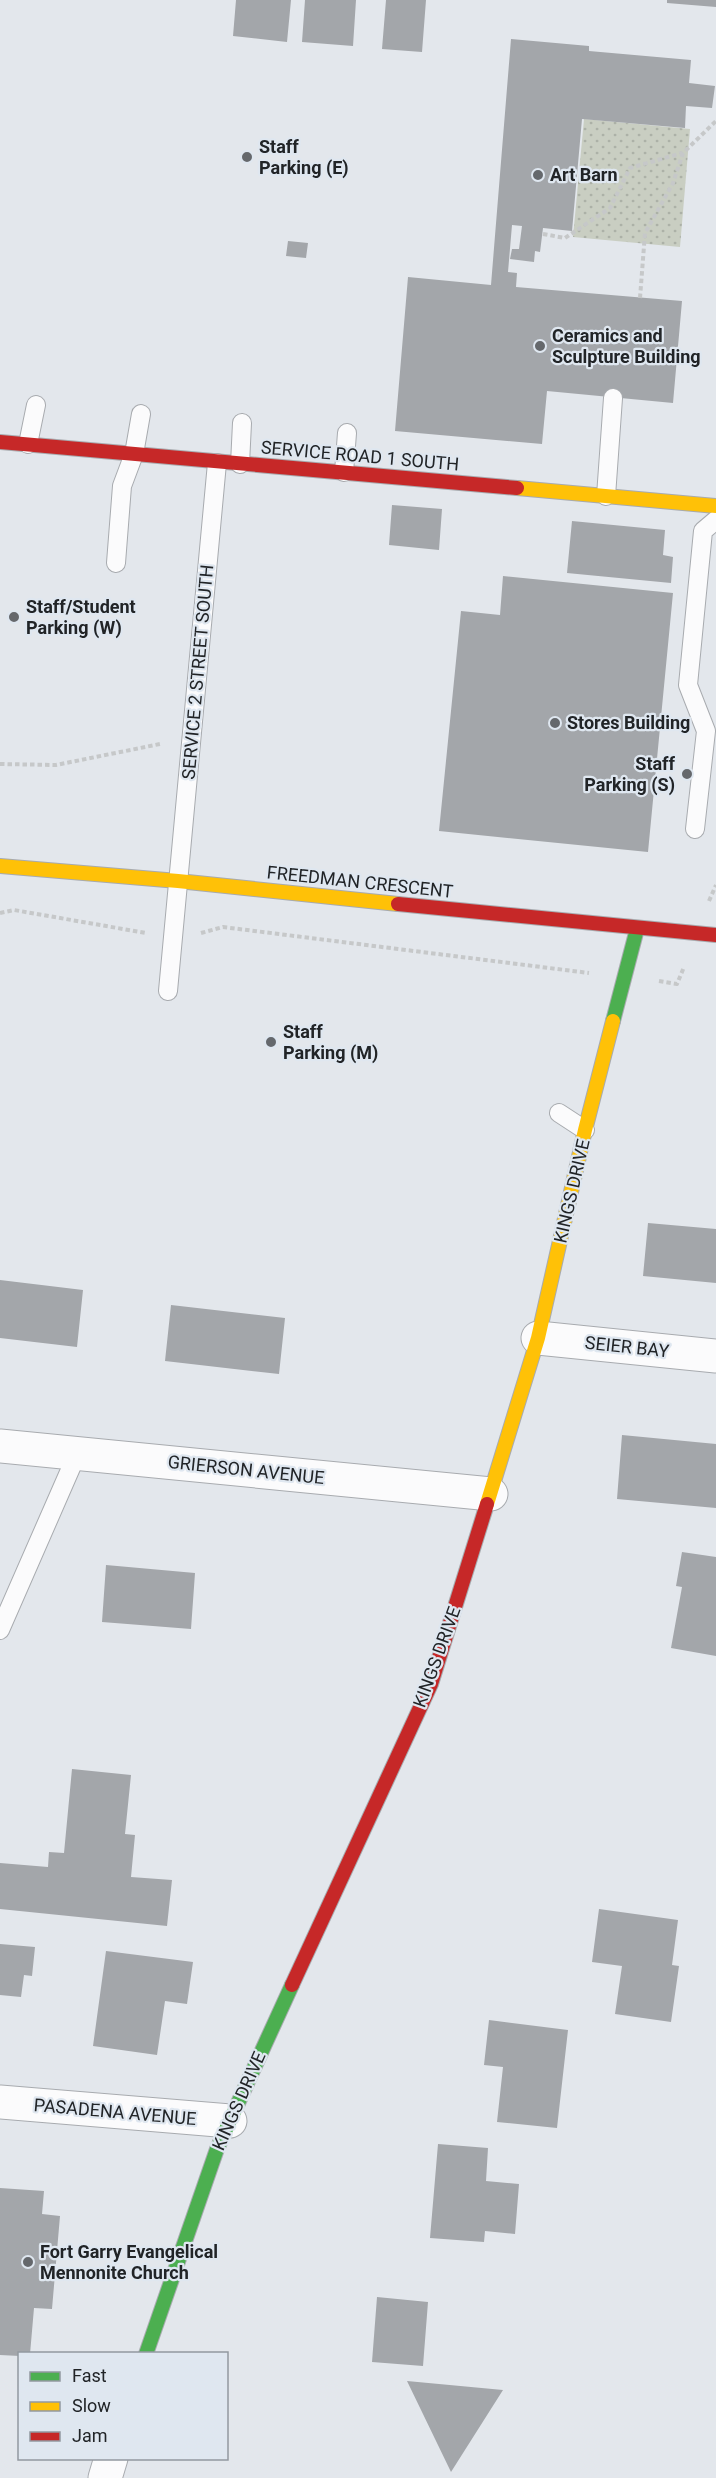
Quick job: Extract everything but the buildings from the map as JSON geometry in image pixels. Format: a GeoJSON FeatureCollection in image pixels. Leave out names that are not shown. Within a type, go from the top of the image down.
{"type":"FeatureCollection","features":[{"type":"Feature","properties":{"kind":"street","name":"SERVICE ROAD 1 SOUTH"},"geometry":{"type":"LineString","coordinates":[[0,442],[716,506]]}},
{"type":"Feature","properties":{"kind":"street","name":"FREEDMAN CRESCENT"},"geometry":{"type":"LineString","coordinates":[[0,867],[178,881],[637,929],[716,935]]}},
{"type":"Feature","properties":{"kind":"street","name":"KINGS DRIVE"},"geometry":{"type":"LineString","coordinates":[[147,2352],[217,2149],[431,1684],[538,1338],[585,1130],[637,929]]}},
{"type":"Feature","properties":{"kind":"street","name":"SEIER BAY"},"geometry":{"type":"LineString","coordinates":[[538,1338],[716,1356]]}},
{"type":"Feature","properties":{"kind":"street","name":"GRIERSON AVENUE"},"geometry":{"type":"LineString","coordinates":[[0,1446],[491,1494]]}},
{"type":"Feature","properties":{"kind":"street","name":"PASADENA AVENUE"},"geometry":{"type":"LineString","coordinates":[[0,2102],[230,2121]]}},
{"type":"Feature","properties":{"kind":"street"},"geometry":{"type":"LineString","coordinates":[[105,2478],[110,2460]]}},
{"type":"Feature","properties":{"kind":"lane"},"geometry":{"type":"LineString","coordinates":[[606,496],[613,398]]}},
{"type":"Feature","properties":{"kind":"lane"},"geometry":{"type":"LineString","coordinates":[[28,444],[36,405]]}},
{"type":"Feature","properties":{"kind":"lane"},"geometry":{"type":"LineString","coordinates":[[116,563],[123,486],[134,454],[141,414]]}},
{"type":"Feature","properties":{"kind":"lane"},"geometry":{"type":"LineString","coordinates":[[240,464],[242,423]]}},
{"type":"Feature","properties":{"kind":"lane"},"geometry":{"type":"LineString","coordinates":[[344,472],[347,433]]}},
{"type":"Feature","properties":{"kind":"lane","name":"SERVICE 2 STREET SOUTH"},"geometry":{"type":"LineString","coordinates":[[168,991],[217,463]]}},
{"type":"Feature","properties":{"kind":"lane"},"geometry":{"type":"LineString","coordinates":[[695,829],[706,731],[688,686],[704,531],[716,520]]}},
{"type":"Feature","properties":{"kind":"lane"},"geometry":{"type":"LineString","coordinates":[[559,1113],[585,1130]]}},
{"type":"Feature","properties":{"kind":"lane"},"geometry":{"type":"LineString","coordinates":[[0,1630],[77,1454]]}},
{"type":"Feature","properties":{"kind":"path"},"geometry":{"type":"LineString","coordinates":[[543,234],[565,238],[610,208],[630,168],[682,153],[716,121]]}},
{"type":"Feature","properties":{"kind":"path"},"geometry":{"type":"LineString","coordinates":[[640,298],[645,233],[673,183],[682,153]]}},
{"type":"Feature","properties":{"kind":"path"},"geometry":{"type":"LineString","coordinates":[[0,764],[56,765],[160,744]]}},
{"type":"Feature","properties":{"kind":"path"},"geometry":{"type":"LineString","coordinates":[[0,913],[14,910],[120,927],[173,939],[224,927],[576,971]]}},
{"type":"Feature","properties":{"kind":"path"},"geometry":{"type":"LineString","coordinates":[[656,980],[677,984]]}},
{"type":"Feature","properties":{"kind":"shaded area"},"geometry":{"type":"Polygon","coordinates":[[[584,119],[690,129],[680,247],[573,237],[584,119]]]}},
{"type":"Feature","properties":{"kind":"traffic: fast"},"geometry":{"type":"LineString","coordinates":[[613,1021],[637,929]]}},
{"type":"Feature","properties":{"kind":"traffic: fast"},"geometry":{"type":"LineString","coordinates":[[147,2352],[217,2149],[292,1985]]}},
{"type":"Feature","properties":{"kind":"traffic: slow"},"geometry":{"type":"LineString","coordinates":[[517,488],[716,506]]}},
{"type":"Feature","properties":{"kind":"traffic: slow"},"geometry":{"type":"LineString","coordinates":[[0,866],[178,881],[398,904]]}},
{"type":"Feature","properties":{"kind":"traffic: slow"},"geometry":{"type":"LineString","coordinates":[[487,1504],[538,1338],[585,1130],[613,1021]]}},
{"type":"Feature","properties":{"kind":"traffic: jam"},"geometry":{"type":"LineString","coordinates":[[0,442],[517,488]]}},
{"type":"Feature","properties":{"kind":"traffic: jam"},"geometry":{"type":"LineString","coordinates":[[398,904],[716,935]]}},
{"type":"Feature","properties":{"kind":"traffic: jam"},"geometry":{"type":"LineString","coordinates":[[292,1985],[431,1684],[487,1504]]}},
{"type":"Feature","properties":{"kind":"place","name":"Staff Parking (E)"},"geometry":{"type":"Point","coordinates":[247,157]}},
{"type":"Feature","properties":{"kind":"place","name":"Art Barn"},"geometry":{"type":"Point","coordinates":[538,175]}},
{"type":"Feature","properties":{"kind":"place","name":"Ceramics and Sculpture Building"},"geometry":{"type":"Point","coordinates":[540,346]}},
{"type":"Feature","properties":{"kind":"place","name":"Staff/Student Parking (W)"},"geometry":{"type":"Point","coordinates":[14,617]}},
{"type":"Feature","properties":{"kind":"place","name":"Stores Building"},"geometry":{"type":"Point","coordinates":[555,723]}},
{"type":"Feature","properties":{"kind":"place","name":"Staff Parking (S)"},"geometry":{"type":"Point","coordinates":[687,774]}},
{"type":"Feature","properties":{"kind":"place","name":"Staff Parking (M)"},"geometry":{"type":"Point","coordinates":[271,1042]}},
{"type":"Feature","properties":{"kind":"place","name":"Fort Garry Evangelical Mennonite Church"},"geometry":{"type":"Point","coordinates":[28,2262]}}]}
